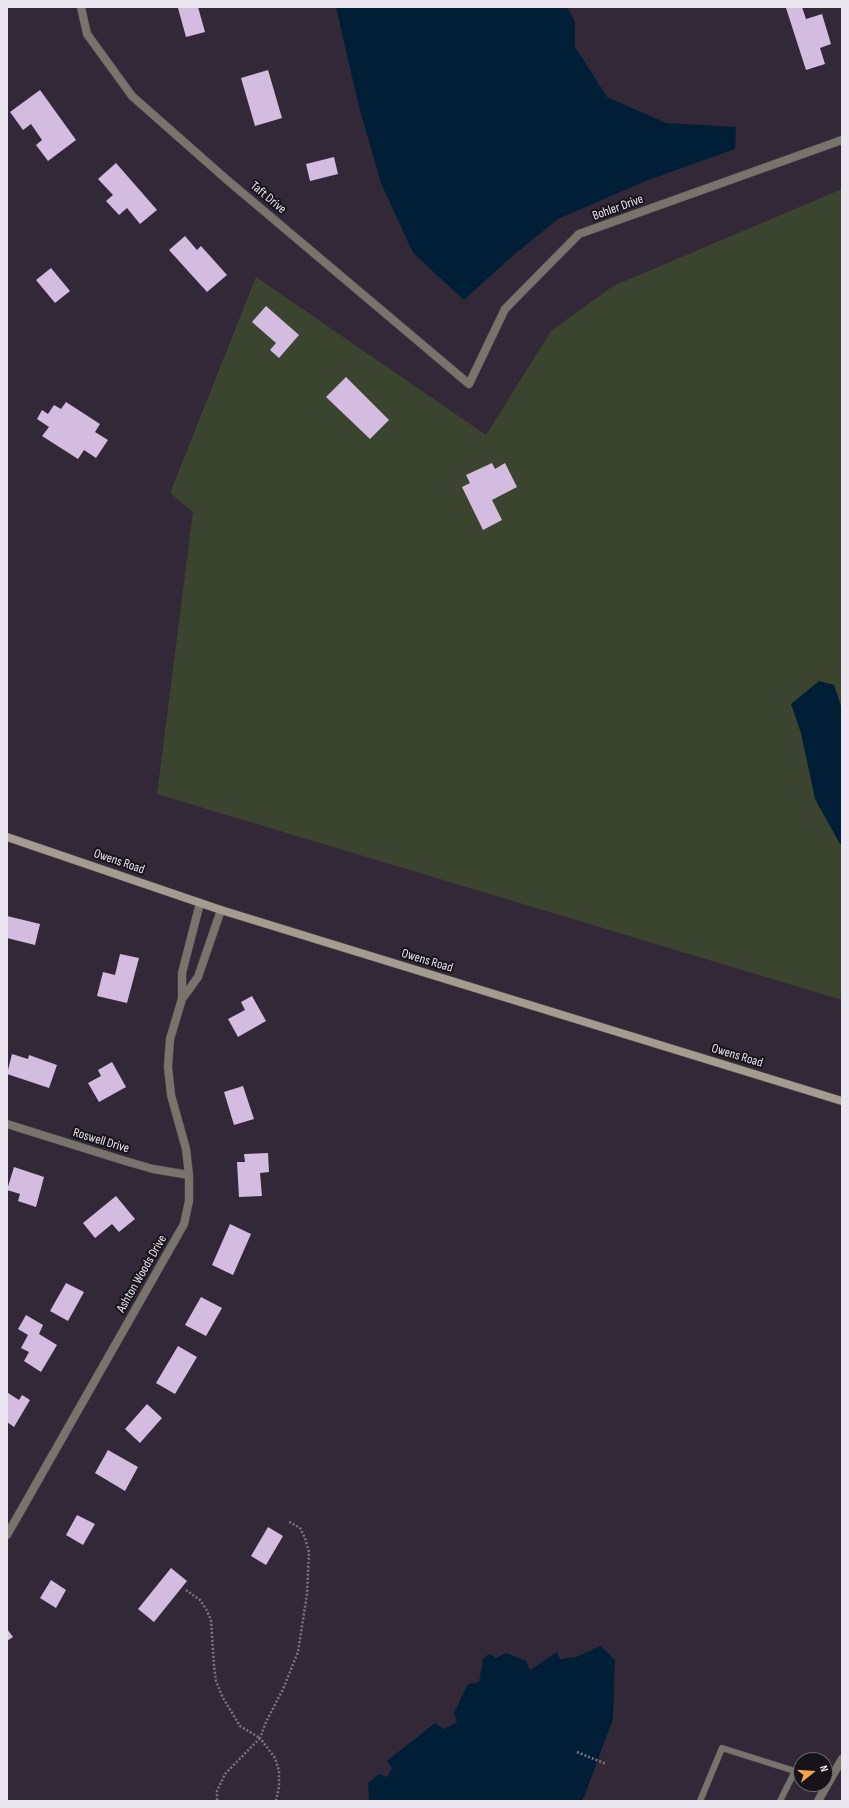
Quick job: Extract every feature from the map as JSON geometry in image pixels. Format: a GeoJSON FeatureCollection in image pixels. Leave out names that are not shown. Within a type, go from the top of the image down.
{"type":"FeatureCollection","features":[{"type":"Feature","properties":{"kind":"street","name":"Taft Drive"},"geometry":{"type":"LineString","coordinates":[[81,7],[87,34],[132,96],[226,179],[469,384]]}},
{"type":"Feature","properties":{"kind":"street","name":"Bohler Drive"},"geometry":{"type":"LineString","coordinates":[[469,384],[505,309],[579,234],[842,140]]}},
{"type":"Feature","properties":{"kind":"street","name":"Owens Road"},"geometry":{"type":"LineString","coordinates":[[7,837],[221,910],[842,1101]]}},
{"type":"Feature","properties":{"kind":"street","name":"Ashton Woods Drive"},"geometry":{"type":"LineString","coordinates":[[7,1535],[184,1224],[189,1201],[189,1175],[186,1149],[171,1095],[168,1067],[170,1039],[182,999],[182,973],[200,903]]}},
{"type":"Feature","properties":{"kind":"street","name":"Ashton Woods Drive"},"geometry":{"type":"LineString","coordinates":[[182,999],[198,977],[221,910]]}},
{"type":"Feature","properties":{"kind":"street","name":"Roswell Drive"},"geometry":{"type":"LineString","coordinates":[[7,1124],[122,1160],[189,1175]]}},
{"type":"Feature","properties":{"kind":"street"},"geometry":{"type":"LineString","coordinates":[[833,1773],[842,1759]]}},
{"type":"Feature","properties":{"kind":"lane"},"geometry":{"type":"LineString","coordinates":[[700,1801],[722,1748],[793,1770]]}},
{"type":"Feature","properties":{"kind":"lane"},"geometry":{"type":"LineString","coordinates":[[780,1801],[793,1780]]}},
{"type":"Feature","properties":{"kind":"path"},"geometry":{"type":"LineString","coordinates":[[216,1801],[217,1791],[225,1774],[260,1738],[266,1722],[283,1689],[298,1652],[307,1594],[309,1552],[300,1528],[288,1521]]}},
{"type":"Feature","properties":{"kind":"path"},"geometry":{"type":"LineString","coordinates":[[186,1590],[200,1600],[206,1609],[210,1620],[216,1681],[223,1698],[240,1726],[260,1738],[275,1758],[279,1771],[279,1787],[276,1801]]}},
{"type":"Feature","properties":{"kind":"path"},"geometry":{"type":"LineString","coordinates":[[576,1752],[606,1764]]}},
{"type":"Feature","properties":{"kind":"green space"},"geometry":{"type":"Polygon","coordinates":[[[842,189],[842,1000],[157,794],[193,512],[170,493],[256,277],[486,435],[551,331],[613,286],[842,189]]]}},
{"type":"Feature","properties":{"kind":"water"},"geometry":{"type":"Polygon","coordinates":[[[336,7],[567,7],[575,22],[575,47],[607,97],[666,123],[736,127],[735,149],[648,180],[558,219],[510,258],[464,300],[413,253],[381,183],[359,107],[336,7]]]}},
{"type":"Feature","properties":{"kind":"water"},"geometry":{"type":"Polygon","coordinates":[[[819,681],[834,685],[842,709],[842,844],[840,844],[815,799],[801,733],[791,704],[819,681]]]}},
{"type":"Feature","properties":{"kind":"water"},"geometry":{"type":"Polygon","coordinates":[[[601,1646],[615,1660],[613,1719],[584,1797],[581,1801],[369,1801],[368,1783],[379,1774],[387,1777],[392,1768],[387,1761],[435,1723],[444,1729],[457,1722],[454,1713],[468,1684],[479,1682],[483,1659],[489,1654],[496,1658],[506,1653],[526,1661],[530,1670],[557,1652],[560,1659],[576,1657],[601,1646]]]}},
{"type":"Feature","properties":{"kind":"building"},"geometry":{"type":"Polygon","coordinates":[[[198,7],[205,32],[186,37],[178,8],[198,7]]]}},
{"type":"Feature","properties":{"kind":"building"},"geometry":{"type":"Polygon","coordinates":[[[802,7],[806,19],[822,14],[831,44],[820,48],[825,64],[806,70],[786,8],[802,7]]]}},
{"type":"Feature","properties":{"kind":"building"},"geometry":{"type":"Polygon","coordinates":[[[268,70],[282,118],[255,126],[241,78],[268,70]]]}},
{"type":"Feature","properties":{"kind":"building"},"geometry":{"type":"Polygon","coordinates":[[[40,90],[76,140],[48,161],[36,145],[42,140],[31,124],[23,130],[10,112],[40,90]]]}},
{"type":"Feature","properties":{"kind":"building"},"geometry":{"type":"Polygon","coordinates":[[[334,157],[338,174],[310,181],[306,164],[334,157]]]}},
{"type":"Feature","properties":{"kind":"building"},"geometry":{"type":"Polygon","coordinates":[[[116,163],[157,210],[140,224],[127,208],[119,215],[106,201],[113,195],[98,179],[116,163]]]}},
{"type":"Feature","properties":{"kind":"building"},"geometry":{"type":"Polygon","coordinates":[[[185,236],[197,250],[201,246],[227,275],[207,292],[169,250],[185,236]]]}},
{"type":"Feature","properties":{"kind":"building"},"geometry":{"type":"Polygon","coordinates":[[[51,268],[70,291],[55,303],[36,280],[51,268]]]}},
{"type":"Feature","properties":{"kind":"building"},"geometry":{"type":"Polygon","coordinates":[[[266,306],[299,335],[279,358],[270,350],[276,343],[252,322],[266,306]]]}},
{"type":"Feature","properties":{"kind":"building"},"geometry":{"type":"Polygon","coordinates":[[[346,377],[389,420],[370,439],[326,397],[346,377]]]}},
{"type":"Feature","properties":{"kind":"building"},"geometry":{"type":"Polygon","coordinates":[[[66,402],[100,424],[95,432],[108,440],[96,458],[84,450],[78,459],[42,436],[49,427],[37,419],[42,410],[48,414],[54,405],[61,409],[66,402]]]}},
{"type":"Feature","properties":{"kind":"building"},"geometry":{"type":"Polygon","coordinates":[[[492,463],[495,469],[505,463],[517,487],[492,500],[502,520],[483,530],[462,487],[470,483],[466,475],[492,463]]]}},
{"type":"Feature","properties":{"kind":"building"},"geometry":{"type":"Polygon","coordinates":[[[7,916],[40,924],[35,945],[7,938],[7,916]]]}},
{"type":"Feature","properties":{"kind":"building"},"geometry":{"type":"Polygon","coordinates":[[[120,954],[139,958],[127,1003],[97,996],[103,972],[115,975],[120,954]]]}},
{"type":"Feature","properties":{"kind":"building"},"geometry":{"type":"Polygon","coordinates":[[[252,996],[266,1021],[238,1037],[228,1019],[245,1010],[241,1002],[252,996]]]}},
{"type":"Feature","properties":{"kind":"building"},"geometry":{"type":"Polygon","coordinates":[[[12,1054],[28,1059],[29,1055],[57,1065],[49,1088],[7,1074],[12,1054]]]}},
{"type":"Feature","properties":{"kind":"building"},"geometry":{"type":"Polygon","coordinates":[[[112,1062],[126,1087],[99,1102],[88,1083],[101,1076],[98,1070],[112,1062]]]}},
{"type":"Feature","properties":{"kind":"building"},"geometry":{"type":"Polygon","coordinates":[[[243,1086],[254,1119],[234,1125],[224,1092],[243,1086]]]}},
{"type":"Feature","properties":{"kind":"building"},"geometry":{"type":"Polygon","coordinates":[[[268,1153],[269,1172],[260,1173],[262,1196],[239,1197],[237,1162],[245,1162],[244,1154],[268,1153]]]}},
{"type":"Feature","properties":{"kind":"building"},"geometry":{"type":"Polygon","coordinates":[[[14,1167],[44,1177],[36,1207],[18,1201],[20,1194],[7,1190],[14,1167]]]}},
{"type":"Feature","properties":{"kind":"building"},"geometry":{"type":"Polygon","coordinates":[[[116,1196],[135,1219],[119,1232],[112,1224],[95,1238],[83,1223],[116,1196]]]}},
{"type":"Feature","properties":{"kind":"building"},"geometry":{"type":"Polygon","coordinates":[[[230,1224],[251,1234],[233,1275],[212,1265],[230,1224]]]}},
{"type":"Feature","properties":{"kind":"building"},"geometry":{"type":"Polygon","coordinates":[[[66,1283],[84,1292],[68,1321],[50,1311],[66,1283]]]}},
{"type":"Feature","properties":{"kind":"building"},"geometry":{"type":"Polygon","coordinates":[[[201,1297],[222,1308],[206,1336],[185,1325],[201,1297]]]}},
{"type":"Feature","properties":{"kind":"building"},"geometry":{"type":"Polygon","coordinates":[[[26,1315],[43,1325],[39,1334],[57,1345],[41,1372],[24,1361],[29,1352],[21,1348],[28,1335],[18,1329],[26,1315]]]}},
{"type":"Feature","properties":{"kind":"building"},"geometry":{"type":"Polygon","coordinates":[[[178,1346],[197,1357],[175,1394],[156,1383],[178,1346]]]}},
{"type":"Feature","properties":{"kind":"building"},"geometry":{"type":"Polygon","coordinates":[[[8,1393],[19,1400],[22,1395],[30,1400],[14,1427],[7,1422],[8,1393]]]}},
{"type":"Feature","properties":{"kind":"building"},"geometry":{"type":"Polygon","coordinates":[[[147,1404],[162,1418],[140,1443],[125,1429],[147,1404]]]}},
{"type":"Feature","properties":{"kind":"building"},"geometry":{"type":"Polygon","coordinates":[[[108,1450],[138,1467],[125,1491],[95,1473],[108,1450]]]}},
{"type":"Feature","properties":{"kind":"building"},"geometry":{"type":"Polygon","coordinates":[[[77,1515],[95,1524],[83,1545],[66,1535],[77,1515]]]}},
{"type":"Feature","properties":{"kind":"building"},"geometry":{"type":"Polygon","coordinates":[[[268,1527],[283,1536],[266,1565],[251,1556],[268,1527]]]}},
{"type":"Feature","properties":{"kind":"building"},"geometry":{"type":"Polygon","coordinates":[[[171,1568],[187,1581],[154,1622],[138,1609],[171,1568]]]}},
{"type":"Feature","properties":{"kind":"building"},"geometry":{"type":"Polygon","coordinates":[[[51,1580],[66,1590],[56,1608],[40,1598],[51,1580]]]}},
{"type":"Feature","properties":{"kind":"building"},"geometry":{"type":"Polygon","coordinates":[[[7,1629],[13,1637],[7,1641],[7,1629]]]}}]}
